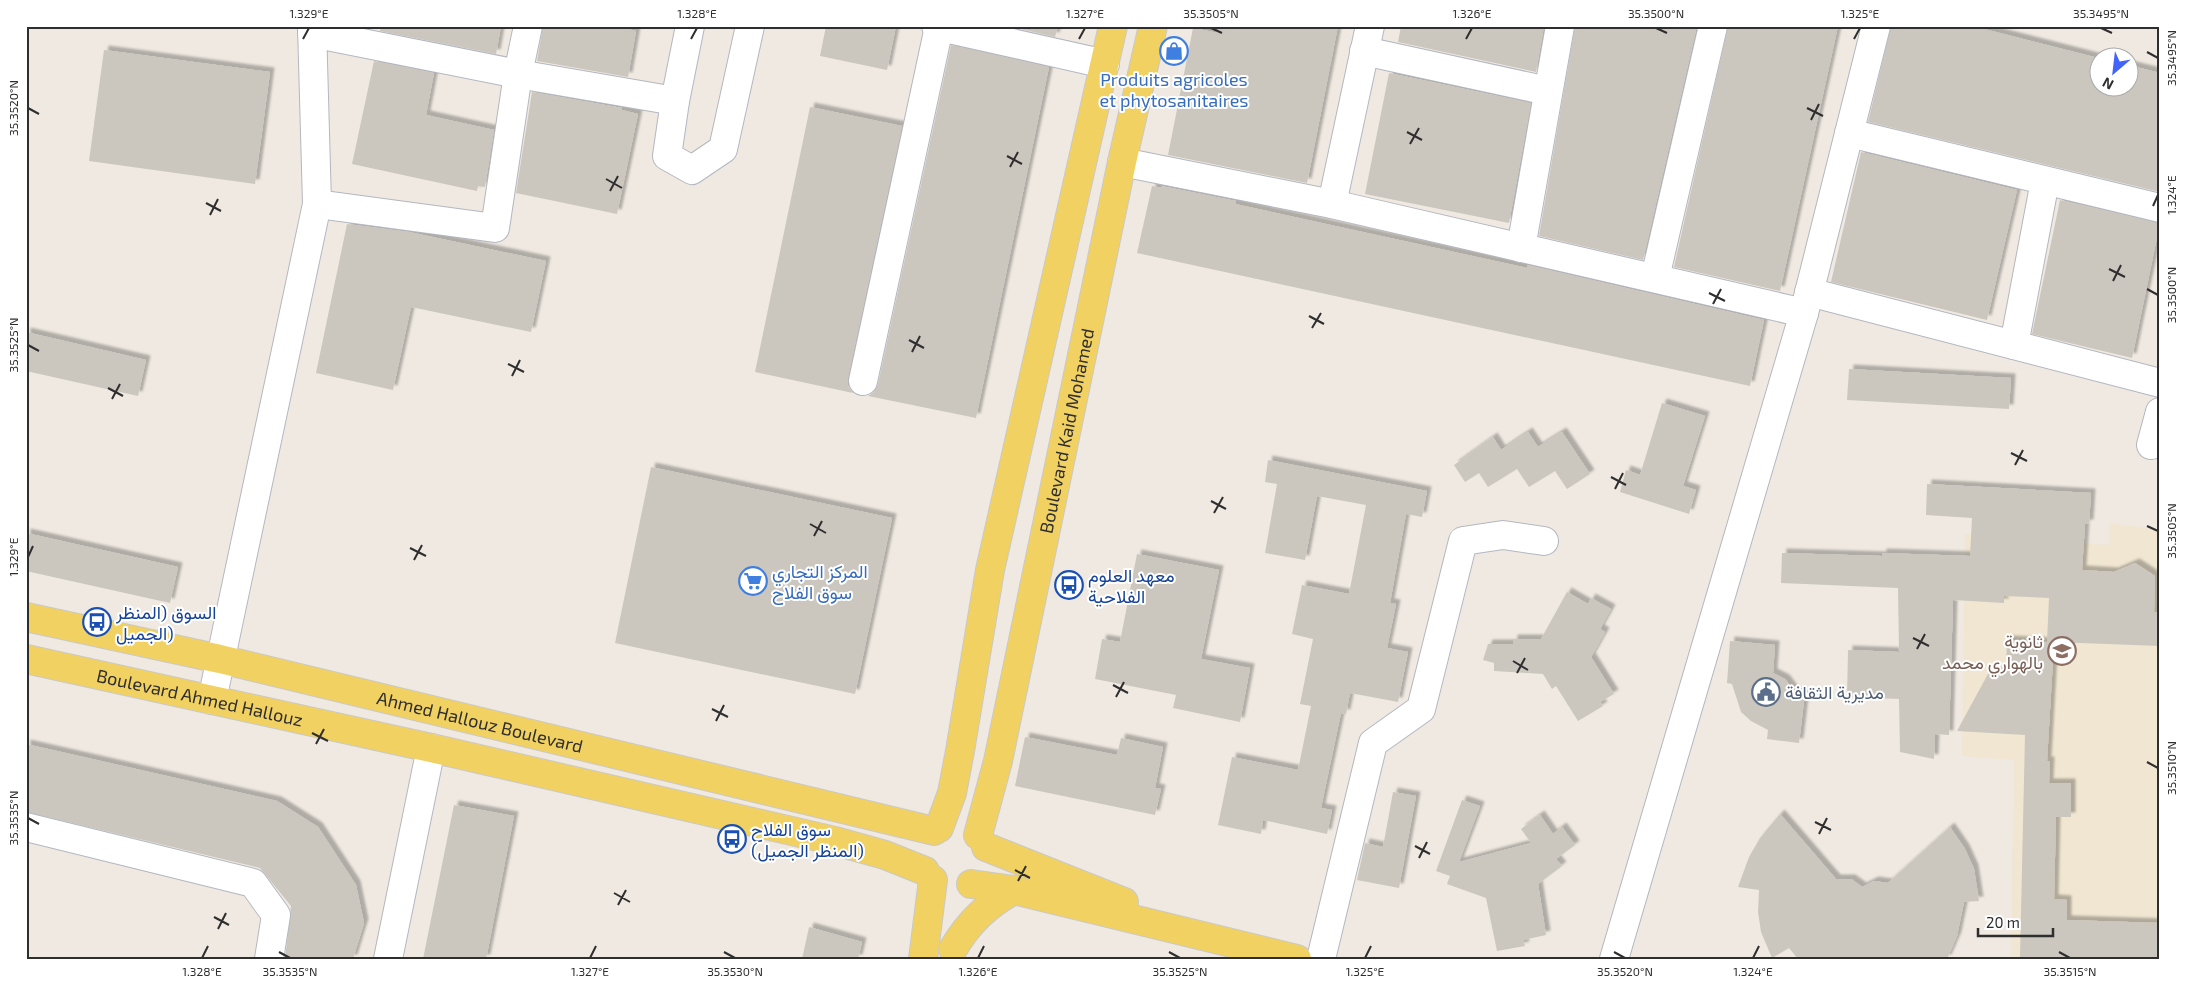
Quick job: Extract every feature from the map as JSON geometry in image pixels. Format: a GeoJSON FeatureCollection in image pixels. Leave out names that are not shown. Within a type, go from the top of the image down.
{"type":"FeatureCollection","features":[{"type":"Feature","properties":{"kind":"main road"},"geometry":{"type":"LineString","coordinates":[[937,830],[952,792],[990,570],[1113,26]]}},
{"type":"Feature","properties":{"kind":"main road","name":"Boulevard Kaid Mohamed"},"geometry":{"type":"LineString","coordinates":[[982,841],[1122,162],[1153,26]]}},
{"type":"Feature","properties":{"kind":"main road","name":"Ahmed Hallouz Boulevard"},"geometry":{"type":"LineString","coordinates":[[26,617],[220,659],[937,830]]}},
{"type":"Feature","properties":{"kind":"main road","name":"Boulevard Ahmed Hallouz"},"geometry":{"type":"LineString","coordinates":[[26,659],[431,748]]}},
{"type":"Feature","properties":{"kind":"main road","name":"Ahmed Hallouz Boulevard"},"geometry":{"type":"LineString","coordinates":[[431,748],[835,841],[885,855],[929,876]]}},
{"type":"Feature","properties":{"kind":"main road"},"geometry":{"type":"LineString","coordinates":[[923,959],[929,876],[922,854],[927,838],[947,825],[964,826],[982,841],[1220,939]]}},
{"type":"Feature","properties":{"kind":"main road"},"geometry":{"type":"LineString","coordinates":[[929,876],[948,888],[956,889],[967,885],[984,872],[987,856],[982,841]]}},
{"type":"Feature","properties":{"kind":"main road"},"geometry":{"type":"LineString","coordinates":[[967,885],[1014,890],[1297,959]]}},
{"type":"Feature","properties":{"kind":"main road"},"geometry":{"type":"LineString","coordinates":[[952,954],[967,885]]}},
{"type":"Feature","properties":{"kind":"main road"},"geometry":{"type":"LineString","coordinates":[[952,954],[964,930],[978,914],[995,900],[1014,890]]}},
{"type":"Feature","properties":{"kind":"street"},"geometry":{"type":"LineString","coordinates":[[317,204],[495,228],[518,74],[528,26]]}},
{"type":"Feature","properties":{"kind":"street"},"geometry":{"type":"LineString","coordinates":[[690,26],[675,101],[667,156],[692,170],[723,150],[750,26]]}},
{"type":"Feature","properties":{"kind":"street"},"geometry":{"type":"LineString","coordinates":[[1521,248],[1560,26]]}},
{"type":"Feature","properties":{"kind":"street"},"geometry":{"type":"LineString","coordinates":[[1654,278],[1714,26]]}},
{"type":"Feature","properties":{"kind":"street"},"geometry":{"type":"LineString","coordinates":[[1614,959],[1807,303],[1876,26]]}},
{"type":"Feature","properties":{"kind":"street"},"geometry":{"type":"LineString","coordinates":[[863,381],[938,27],[1105,64]]}},
{"type":"Feature","properties":{"kind":"street"},"geometry":{"type":"LineString","coordinates":[[212,700],[317,204],[312,30],[518,74],[675,101]]}},
{"type":"Feature","properties":{"kind":"street"},"geometry":{"type":"LineString","coordinates":[[1332,204],[1367,39],[1548,91]]}},
{"type":"Feature","properties":{"kind":"street"},"geometry":{"type":"LineString","coordinates":[[1849,133],[2160,208]]}},
{"type":"Feature","properties":{"kind":"street"},"geometry":{"type":"LineString","coordinates":[[1122,162],[1332,204],[1654,278],[1807,303],[2014,345],[2160,383]]}},
{"type":"Feature","properties":{"kind":"street"},"geometry":{"type":"LineString","coordinates":[[2014,345],[2045,181]]}},
{"type":"Feature","properties":{"kind":"street"},"geometry":{"type":"LineString","coordinates":[[2151,445],[2160,412]]}},
{"type":"Feature","properties":{"kind":"street"},"geometry":{"type":"LineString","coordinates":[[1321,959],[1372,743],[1421,709],[1463,541],[1503,535],[1544,541]]}},
{"type":"Feature","properties":{"kind":"street"},"geometry":{"type":"LineString","coordinates":[[388,959],[431,748]]}},
{"type":"Feature","properties":{"kind":"street"},"geometry":{"type":"LineString","coordinates":[[26,827],[253,882],[276,915],[269,959]]}},
{"type":"Feature","properties":{"kind":"shaded area","name":"ثانوية بالهواري محمد"},"geometry":{"type":"Polygon","coordinates":[[[2109,523],[2160,530],[2160,959],[2011,959],[2014,760],[1962,756],[1965,534],[2109,545],[2109,523]]]}},
{"type":"Feature","properties":{"kind":"building"},"geometry":{"type":"Polygon","coordinates":[[[381,26],[501,26],[496,54],[380,31],[381,26]]]}},
{"type":"Feature","properties":{"kind":"building"},"geometry":{"type":"Polygon","coordinates":[[[543,26],[614,26],[636,31],[628,77],[537,61],[543,26]]]}},
{"type":"Feature","properties":{"kind":"building"},"geometry":{"type":"Polygon","coordinates":[[[826,26],[896,26],[887,70],[820,56],[826,26]]]}},
{"type":"Feature","properties":{"kind":"building"},"geometry":{"type":"Polygon","coordinates":[[[1008,26],[1058,26],[1055,37],[1008,26]]]}},
{"type":"Feature","properties":{"kind":"building"},"geometry":{"type":"Polygon","coordinates":[[[1218,26],[1338,26],[1307,183],[1168,155],[1193,28],[1218,33],[1218,26]]]}},
{"type":"Feature","properties":{"kind":"building"},"geometry":{"type":"Polygon","coordinates":[[[1401,26],[1544,26],[1536,72],[1398,42],[1401,26]]]}},
{"type":"Feature","properties":{"kind":"building"},"geometry":{"type":"Polygon","coordinates":[[[1575,26],[1697,26],[1643,260],[1539,236],[1575,26]]]}},
{"type":"Feature","properties":{"kind":"building"},"geometry":{"type":"Polygon","coordinates":[[[1728,26],[1838,26],[1780,291],[1674,267],[1728,26]]]}},
{"type":"Feature","properties":{"kind":"building"},"geometry":{"type":"Polygon","coordinates":[[[1891,26],[1972,26],[2088,55],[2088,98],[2138,98],[2138,68],[2160,73],[2160,192],[1868,122],[1891,26]]]}},
{"type":"Feature","properties":{"kind":"building"},"geometry":{"type":"Polygon","coordinates":[[[951,45],[1049,67],[976,418],[868,396],[874,392],[878,384],[951,45]]]}},
{"type":"Feature","properties":{"kind":"building"},"geometry":{"type":"Polygon","coordinates":[[[104,50],[270,72],[255,184],[89,161],[104,50]]]}},
{"type":"Feature","properties":{"kind":"building"},"geometry":{"type":"Polygon","coordinates":[[[374,61],[434,73],[426,115],[494,130],[485,187],[478,186],[477,191],[352,164],[374,61]]]}},
{"type":"Feature","properties":{"kind":"building"},"geometry":{"type":"Polygon","coordinates":[[[1389,73],[1531,103],[1509,223],[1365,194],[1389,73]]]}},
{"type":"Feature","properties":{"kind":"building"},"geometry":{"type":"Polygon","coordinates":[[[532,92],[622,108],[622,110],[638,114],[617,214],[516,193],[532,92]]]}},
{"type":"Feature","properties":{"kind":"building"},"geometry":{"type":"Polygon","coordinates":[[[810,107],[902,126],[848,378],[848,386],[853,393],[755,372],[810,107]]]}},
{"type":"Feature","properties":{"kind":"building"},"geometry":{"type":"Polygon","coordinates":[[[1861,152],[2017,190],[1987,320],[1831,282],[1861,152]]]}},
{"type":"Feature","properties":{"kind":"building"},"geometry":{"type":"Polygon","coordinates":[[[1152,186],[1161,188],[1161,186],[1236,201],[1235,204],[1527,268],[1527,265],[1764,320],[1750,386],[1137,253],[1152,186]]]}},
{"type":"Feature","properties":{"kind":"building"},"geometry":{"type":"Polygon","coordinates":[[[2060,200],[2160,223],[2132,358],[2032,334],[2060,200]]]}},
{"type":"Feature","properties":{"kind":"building"},"geometry":{"type":"Polygon","coordinates":[[[347,224],[409,232],[546,261],[531,332],[411,307],[393,390],[316,373],[347,224]]]}},
{"type":"Feature","properties":{"kind":"building"},"geometry":{"type":"Polygon","coordinates":[[[26,332],[146,360],[138,396],[26,371],[26,332]]]}},
{"type":"Feature","properties":{"kind":"building"},"geometry":{"type":"Polygon","coordinates":[[[1849,369],[2011,378],[2009,409],[1847,400],[1849,369]]]}},
{"type":"Feature","properties":{"kind":"building"},"geometry":{"type":"Polygon","coordinates":[[[1662,403],[1705,416],[1683,486],[1696,490],[1689,514],[1620,492],[1626,470],[1640,475],[1662,403]]]}},
{"type":"Feature","properties":{"kind":"building"},"geometry":{"type":"Polygon","coordinates":[[[1528,432],[1538,447],[1562,432],[1590,474],[1567,489],[1555,471],[1529,487],[1517,469],[1488,487],[1479,473],[1465,482],[1454,465],[1493,437],[1501,450],[1528,432]]]}},
{"type":"Feature","properties":{"kind":"building"},"geometry":{"type":"Polygon","coordinates":[[[1268,460],[1427,491],[1422,517],[1406,514],[1390,603],[1396,604],[1387,648],[1408,652],[1398,702],[1350,693],[1346,714],[1341,713],[1321,808],[1332,810],[1327,834],[1263,820],[1261,834],[1218,825],[1232,757],[1298,770],[1311,706],[1300,704],[1313,639],[1292,634],[1302,585],[1349,594],[1366,505],[1317,496],[1305,560],[1265,553],[1277,484],[1265,482],[1268,460]]]}},
{"type":"Feature","properties":{"kind":"building","name":"المركز التجاري سوق الفلاح"},"geometry":{"type":"Polygon","coordinates":[[[651,467],[892,518],[855,694],[615,643],[651,467]]]}},
{"type":"Feature","properties":{"kind":"building"},"geometry":{"type":"Polygon","coordinates":[[[1927,484],[2091,493],[2089,524],[2085,524],[2082,570],[2114,572],[2135,563],[2155,576],[2154,612],[2160,612],[2160,646],[2054,642],[2047,761],[2050,761],[2049,783],[2071,783],[2071,817],[2056,817],[2054,899],[2067,900],[2067,920],[2160,923],[2160,959],[2020,957],[2025,735],[1957,731],[1988,674],[2006,670],[2007,640],[2047,642],[2049,598],[2004,596],[2004,603],[1953,600],[1949,735],[1935,734],[1934,759],[1900,752],[1899,699],[1847,697],[1848,650],[1899,652],[1898,588],[1781,583],[1782,553],[1882,556],[1882,553],[1970,556],[1972,518],[1926,515],[1927,484]]]}},
{"type":"Feature","properties":{"kind":"building"},"geometry":{"type":"Polygon","coordinates":[[[26,533],[178,567],[170,603],[26,571],[26,533]]]}},
{"type":"Feature","properties":{"kind":"building"},"geometry":{"type":"Polygon","coordinates":[[[1137,554],[1219,570],[1201,659],[1250,668],[1240,722],[1173,708],[1176,695],[1095,679],[1102,639],[1120,642],[1137,554]]]}},
{"type":"Feature","properties":{"kind":"building"},"geometry":{"type":"Polygon","coordinates":[[[1567,592],[1588,604],[1591,598],[1611,609],[1600,629],[1605,632],[1591,657],[1614,694],[1600,702],[1603,706],[1578,721],[1556,686],[1552,689],[1543,674],[1494,671],[1494,663],[1483,660],[1488,644],[1513,644],[1513,639],[1541,639],[1567,592]]]}},
{"type":"Feature","properties":{"kind":"building","name":"مديرية الثقافة"},"geometry":{"type":"Polygon","coordinates":[[[1730,641],[1775,645],[1773,673],[1785,679],[1795,692],[1805,693],[1799,743],[1767,739],[1768,730],[1751,721],[1741,712],[1732,684],[1727,683],[1730,641]]]}},
{"type":"Feature","properties":{"kind":"building"},"geometry":{"type":"Polygon","coordinates":[[[1025,737],[1117,755],[1121,738],[1163,747],[1155,788],[1161,789],[1155,815],[1015,786],[1025,737]]]}},
{"type":"Feature","properties":{"kind":"building"},"geometry":{"type":"Polygon","coordinates":[[[26,744],[277,801],[318,827],[356,885],[364,923],[353,959],[285,959],[291,906],[260,868],[26,812],[26,744]]]}},
{"type":"Feature","properties":{"kind":"building"},"geometry":{"type":"Polygon","coordinates":[[[1393,792],[1416,796],[1399,888],[1357,880],[1365,843],[1383,847],[1393,792]]]}},
{"type":"Feature","properties":{"kind":"building"},"geometry":{"type":"Polygon","coordinates":[[[1462,800],[1480,806],[1459,862],[1531,843],[1521,829],[1540,815],[1553,834],[1562,827],[1575,845],[1556,859],[1562,866],[1538,884],[1546,935],[1523,940],[1525,946],[1497,951],[1486,898],[1447,884],[1450,876],[1436,871],[1462,800]]]}},
{"type":"Feature","properties":{"kind":"building"},"geometry":{"type":"Polygon","coordinates":[[[454,805],[514,816],[486,959],[423,959],[454,805]]]}},
{"type":"Feature","properties":{"kind":"building"},"geometry":{"type":"Polygon","coordinates":[[[1780,814],[1836,879],[1851,879],[1862,887],[1874,881],[1888,883],[1950,827],[1965,849],[1974,869],[1979,901],[1964,902],[1957,936],[1947,959],[1798,959],[1789,948],[1772,958],[1761,932],[1758,912],[1759,890],[1738,887],[1749,857],[1760,838],[1780,814]]]}},
{"type":"Feature","properties":{"kind":"building"},"geometry":{"type":"Polygon","coordinates":[[[809,927],[862,942],[858,959],[802,959],[809,927]]]}},
{"type":"Feature","properties":{"kind":"place","name":"Produits agricoles et phytosanitaires"},"geometry":{"type":"Point","coordinates":[1174,51]}},
{"type":"Feature","properties":{"kind":"place","name":"المركز التجاري سوق الفلاح"},"geometry":{"type":"Point","coordinates":[753,581]}},
{"type":"Feature","properties":{"kind":"place","name":"معهد العلوم الفلاحية"},"geometry":{"type":"Point","coordinates":[1069,585]}},
{"type":"Feature","properties":{"kind":"place","name":"السوق (المنظر الجميل)"},"geometry":{"type":"Point","coordinates":[97,622]}},
{"type":"Feature","properties":{"kind":"place","name":"ثانوية بالهواري محمد"},"geometry":{"type":"Point","coordinates":[2062,651]}},
{"type":"Feature","properties":{"kind":"place","name":"مديرية الثقافة"},"geometry":{"type":"Point","coordinates":[1766,692]}},
{"type":"Feature","properties":{"kind":"place","name":"سوق الفلاح (المنظر الجميل)"},"geometry":{"type":"Point","coordinates":[732,839]}}]}
